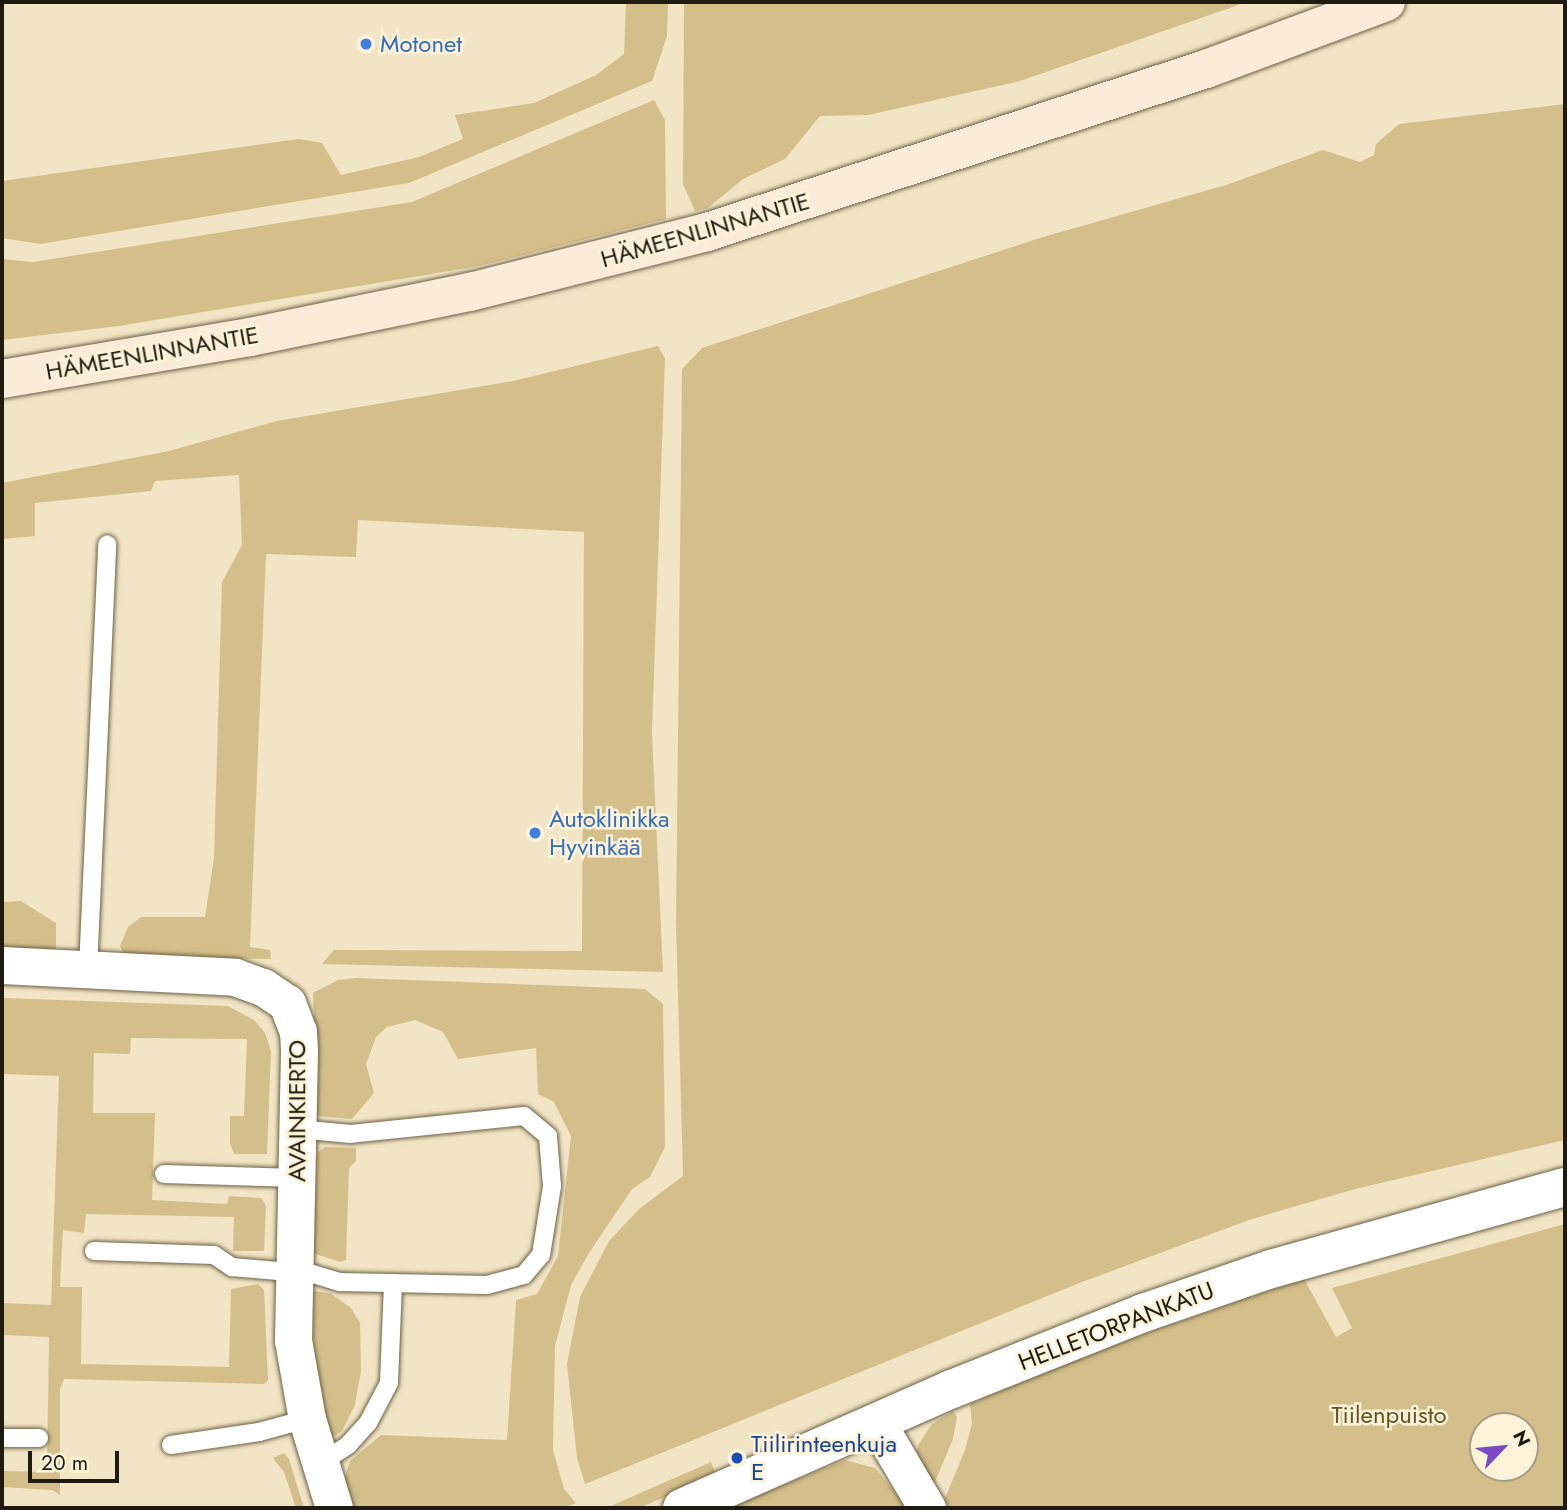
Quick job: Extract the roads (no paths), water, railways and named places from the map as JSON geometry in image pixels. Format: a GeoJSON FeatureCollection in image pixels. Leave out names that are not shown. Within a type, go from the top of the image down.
{"type":"FeatureCollection","features":[{"type":"Feature","properties":{"kind":"main road","name":"HÄMEENLINNANTIE"},"geometry":{"type":"LineString","coordinates":[[2,379],[250,337],[470,292],[707,232],[1180,78],[1386,2]]}},
{"type":"Feature","properties":{"kind":"street","name":"AVAINKIERTO"},"geometry":{"type":"LineString","coordinates":[[2,965],[235,977],[263,987],[286,1003],[298,1031],[293,1340],[307,1419],[318,1464],[334,1508]]}},
{"type":"Feature","properties":{"kind":"street","name":"HELLETORPANKATU"},"geometry":{"type":"LineString","coordinates":[[682,1508],[877,1423],[1130,1318],[1270,1269],[1565,1187]]}},
{"type":"Feature","properties":{"kind":"street"},"geometry":{"type":"LineString","coordinates":[[877,1423],[927,1508]]}},
{"type":"Feature","properties":{"kind":"lane"},"geometry":{"type":"LineString","coordinates":[[88,969],[107,544]]}},
{"type":"Feature","properties":{"kind":"lane"},"geometry":{"type":"LineString","coordinates":[[94,1251],[214,1255],[232,1268],[294,1273],[340,1282],[487,1285],[524,1275],[541,1255],[552,1185],[548,1136],[524,1116],[351,1134],[298,1129]]}},
{"type":"Feature","properties":{"kind":"lane"},"geometry":{"type":"LineString","coordinates":[[164,1174],[296,1178]]}},
{"type":"Feature","properties":{"kind":"lane"},"geometry":{"type":"LineString","coordinates":[[318,1464],[348,1445],[368,1423],[388,1383],[393,1283]]}},
{"type":"Feature","properties":{"kind":"lane"},"geometry":{"type":"LineString","coordinates":[[170,1445],[259,1432],[307,1419]]}},
{"type":"Feature","properties":{"kind":"lane"},"geometry":{"type":"LineString","coordinates":[[2,1438],[39,1438]]}},
{"type":"Feature","properties":{"kind":"place","name":"Motonet"},"geometry":{"type":"Point","coordinates":[366,44]}},
{"type":"Feature","properties":{"kind":"place","name":"Autoklinikka Hyvinkää"},"geometry":{"type":"Point","coordinates":[535,833]}},
{"type":"Feature","properties":{"kind":"place","name":"Tiilirinteenkuja E"},"geometry":{"type":"Point","coordinates":[737,1458]}},
{"type":"Feature","properties":{"kind":"park label","name":"Tiilenpuisto"},"geometry":{"type":"Point","coordinates":[1389,1415]}}]}
